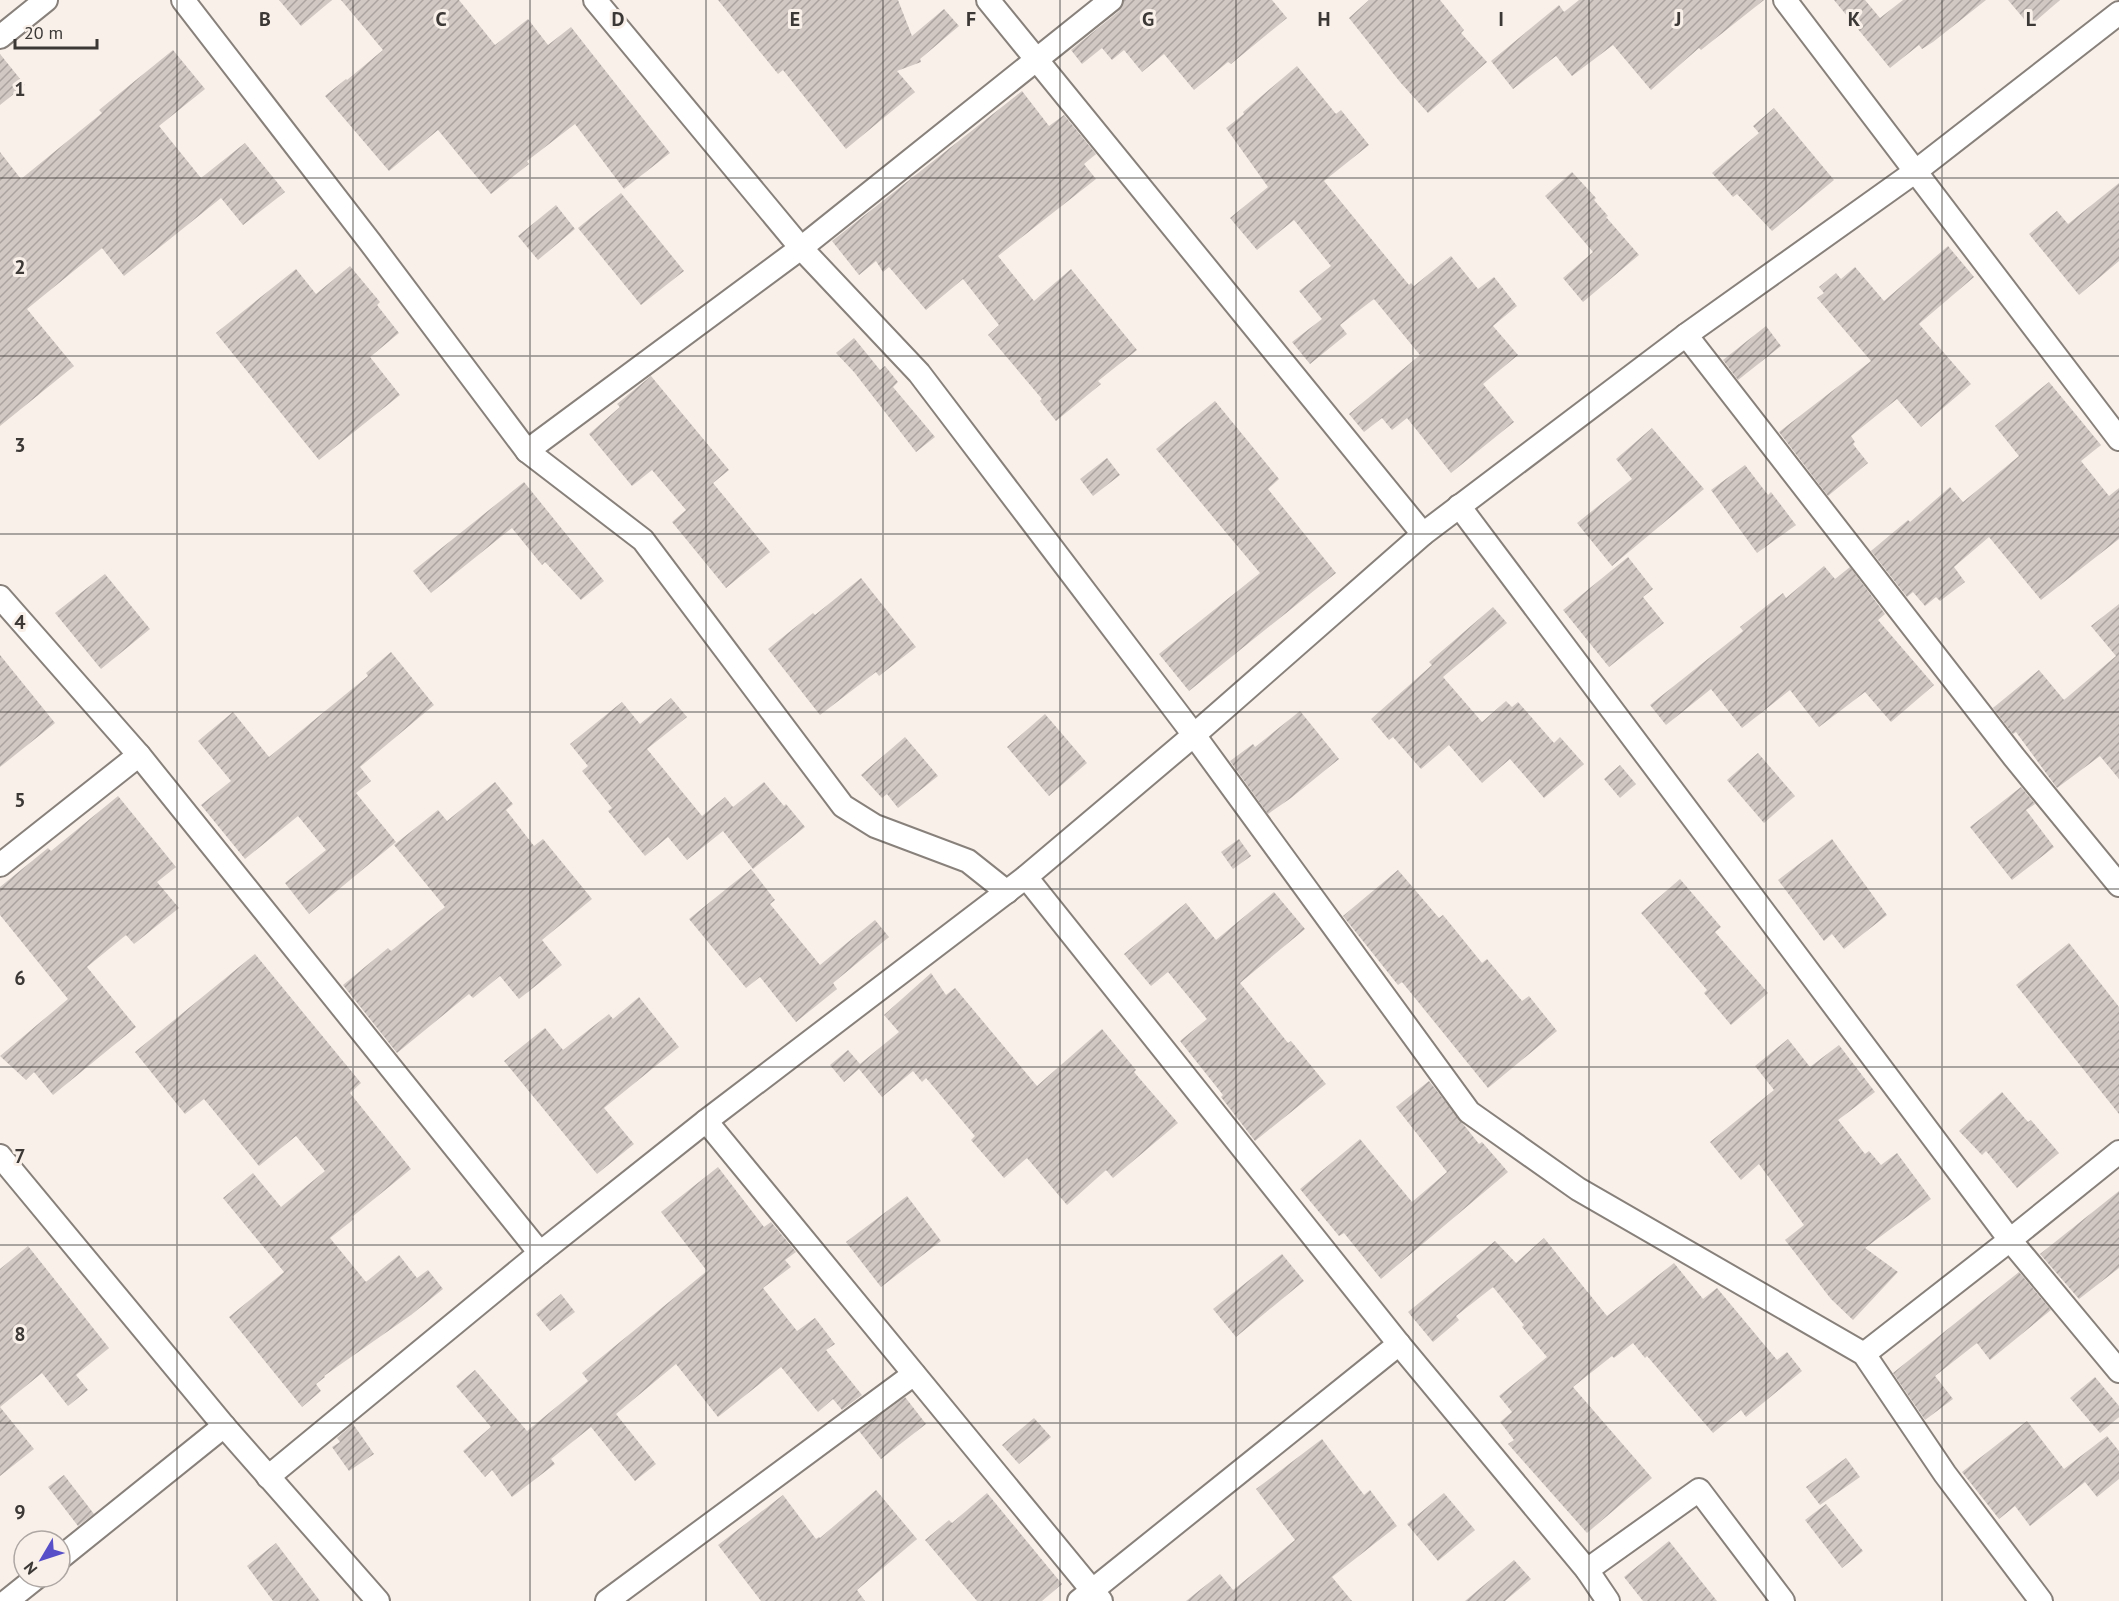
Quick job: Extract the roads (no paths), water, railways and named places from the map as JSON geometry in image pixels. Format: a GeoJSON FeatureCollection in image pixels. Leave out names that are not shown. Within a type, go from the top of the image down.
{"type":"FeatureCollection","features":[{"type":"Feature","properties":{"kind":"street"},"geometry":{"type":"LineString","coordinates":[[0,37],[46,0]]}},
{"type":"Feature","properties":{"kind":"street"},"geometry":{"type":"LineString","coordinates":[[183,0],[370,242],[527,451],[643,540],[843,806],[875,826],[968,861],[1007,892]]}},
{"type":"Feature","properties":{"kind":"street"},"geometry":{"type":"LineString","coordinates":[[595,0],[801,248],[919,373],[1194,735],[1469,1112],[1578,1189],[1864,1354],[1945,1474],[2041,1601]]}},
{"type":"Feature","properties":{"kind":"street"},"geometry":{"type":"LineString","coordinates":[[988,0],[1423,534]]}},
{"type":"Feature","properties":{"kind":"street"},"geometry":{"type":"LineString","coordinates":[[527,451],[801,248],[1111,0]]}},
{"type":"Feature","properties":{"kind":"street"},"geometry":{"type":"LineString","coordinates":[[1785,0],[2119,439]]}},
{"type":"Feature","properties":{"kind":"street"},"geometry":{"type":"LineString","coordinates":[[268,1477],[540,1253],[706,1121],[1026,877],[1194,735],[1423,534],[1686,335],[1916,171],[2119,13]]}},
{"type":"Feature","properties":{"kind":"street"},"geometry":{"type":"LineString","coordinates":[[1686,335],[2014,756],[2119,885]]}},
{"type":"Feature","properties":{"kind":"street"},"geometry":{"type":"LineString","coordinates":[[1459,506],[2010,1240],[2119,1371]]}},
{"type":"Feature","properties":{"kind":"street"},"geometry":{"type":"LineString","coordinates":[[0,597],[139,755],[540,1253]]}},
{"type":"Feature","properties":{"kind":"street"},"geometry":{"type":"LineString","coordinates":[[0,865],[139,755]]}},
{"type":"Feature","properties":{"kind":"street"},"geometry":{"type":"LineString","coordinates":[[1026,877],[1399,1344],[1587,1570],[1608,1601]]}},
{"type":"Feature","properties":{"kind":"street"},"geometry":{"type":"LineString","coordinates":[[706,1121],[914,1374],[1091,1598],[1399,1344]]}},
{"type":"Feature","properties":{"kind":"street"},"geometry":{"type":"LineString","coordinates":[[1864,1354],[2119,1152]]}},
{"type":"Feature","properties":{"kind":"street"},"geometry":{"type":"LineString","coordinates":[[0,1156],[224,1426],[378,1601]]}},
{"type":"Feature","properties":{"kind":"street"},"geometry":{"type":"LineString","coordinates":[[607,1601],[914,1374]]}},
{"type":"Feature","properties":{"kind":"street"},"geometry":{"type":"LineString","coordinates":[[72,1548],[224,1426]]}},
{"type":"Feature","properties":{"kind":"street"},"geometry":{"type":"LineString","coordinates":[[1587,1570],[1699,1490],[1783,1601]]}},
{"type":"Feature","properties":{"kind":"street"},"geometry":{"type":"LineString","coordinates":[[8,1601],[22,1589]]}}]}
